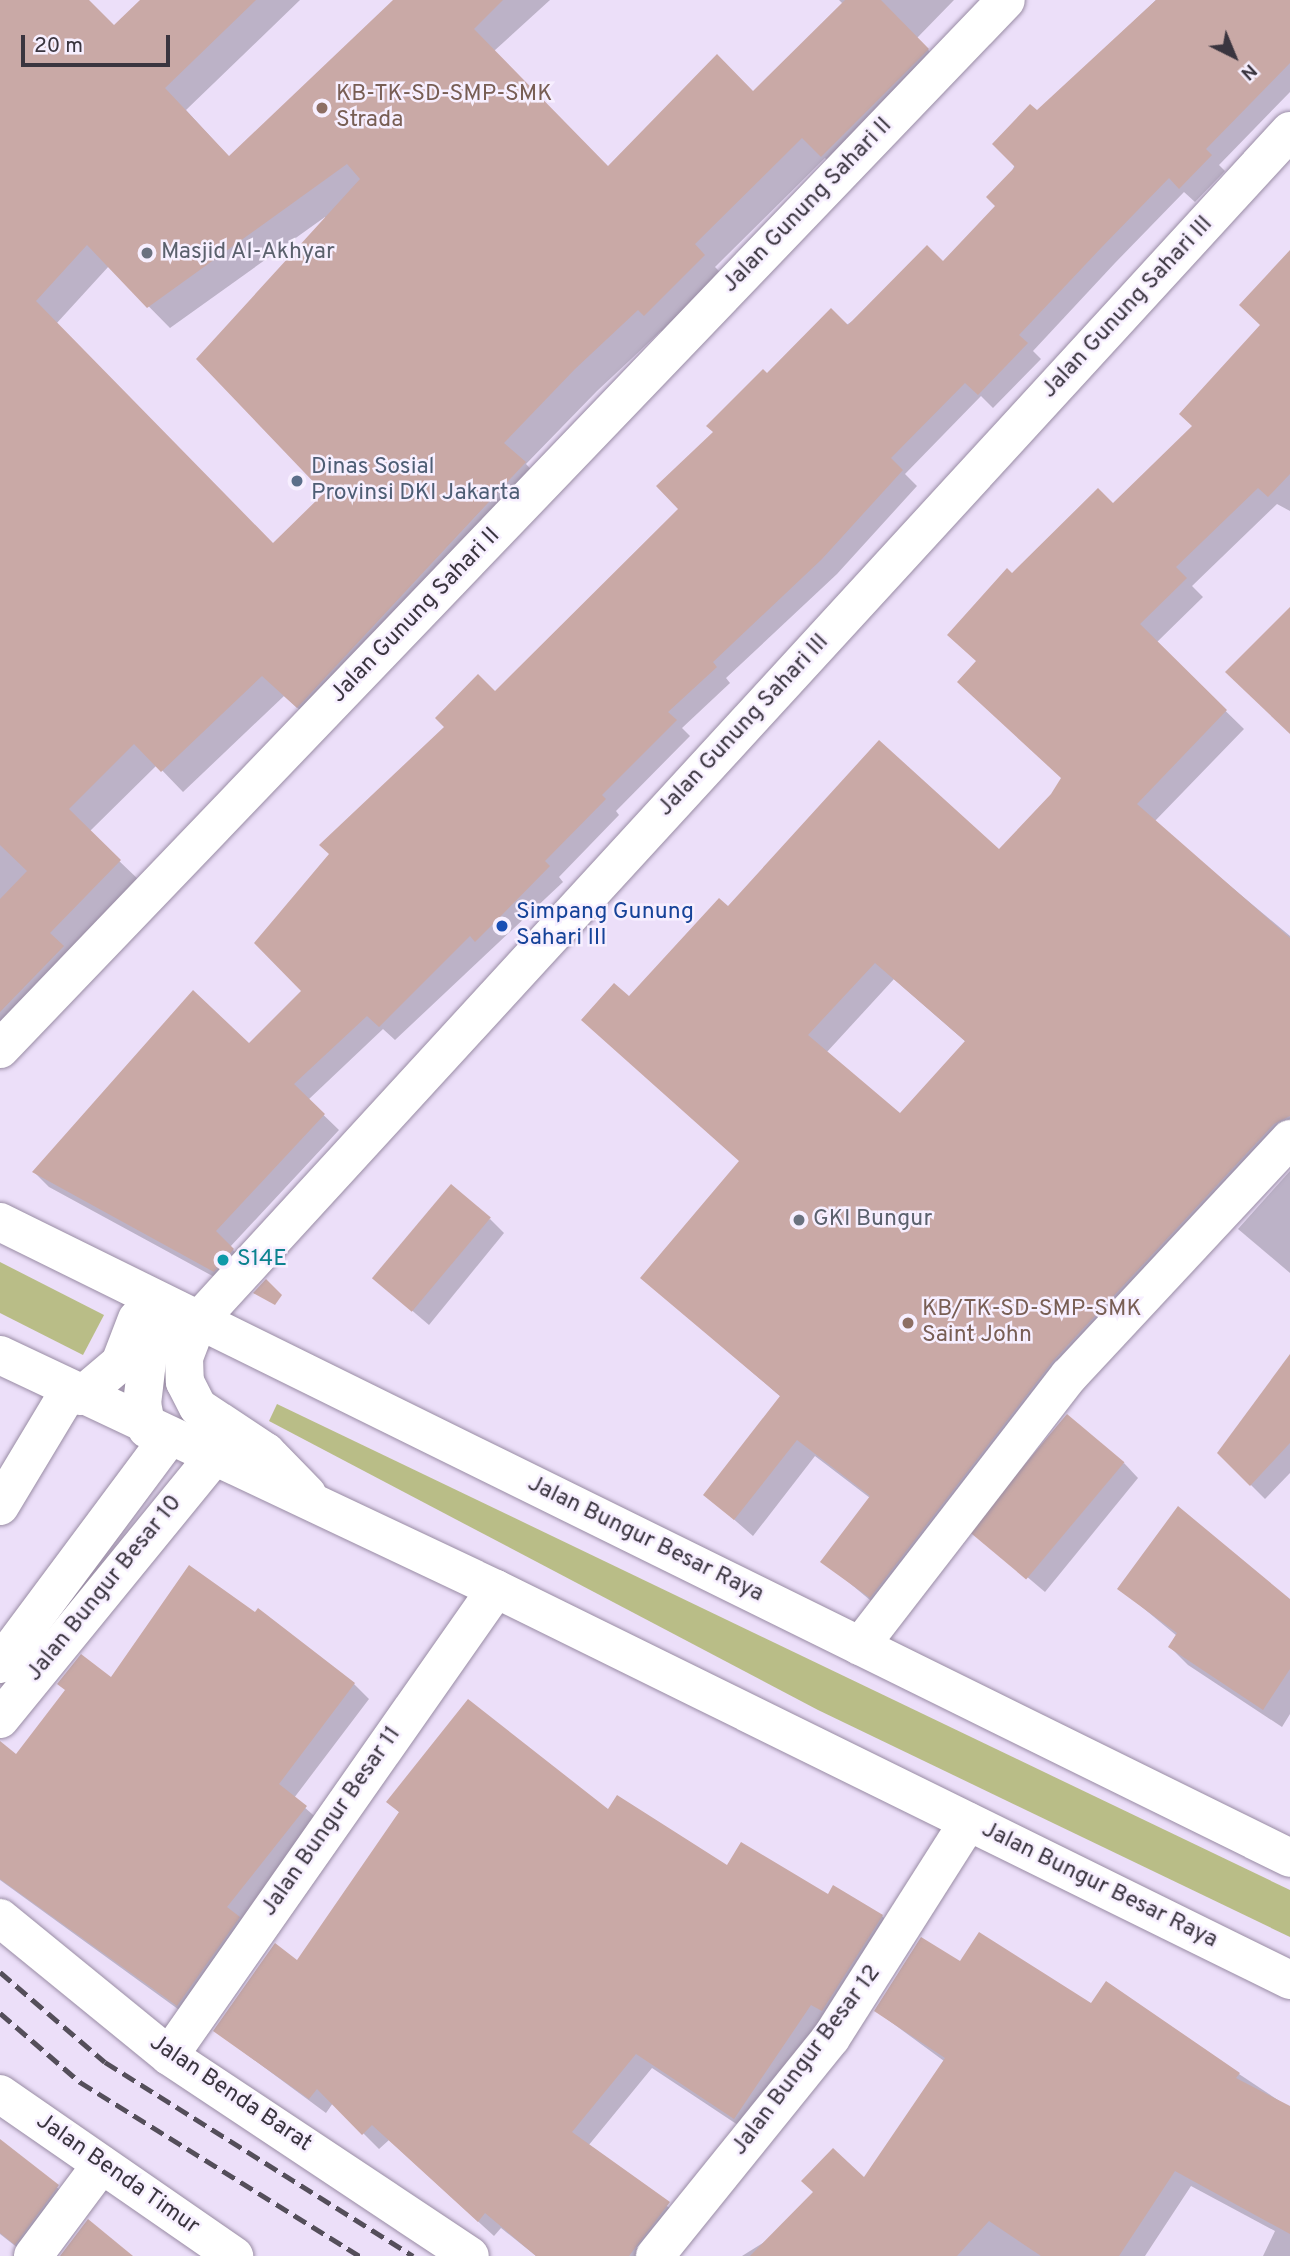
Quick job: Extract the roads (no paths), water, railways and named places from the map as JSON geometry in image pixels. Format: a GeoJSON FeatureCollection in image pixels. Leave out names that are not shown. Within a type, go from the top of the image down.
{"type":"FeatureCollection","features":[{"type":"Feature","properties":{"kind":"street","name":"Jalan Gunung Sahari II"},"geometry":{"type":"LineString","coordinates":[[0,1049],[1006,0]]}},
{"type":"Feature","properties":{"kind":"street","name":"Jalan Gunung Sahari III"},"geometry":{"type":"LineString","coordinates":[[158,1434],[145,1365],[160,1329],[188,1315],[1290,131]]}},
{"type":"Feature","properties":{"kind":"street"},"geometry":{"type":"LineString","coordinates":[[860,1646],[1069,1376],[1290,1139]]}},
{"type":"Feature","properties":{"kind":"street","name":"Jalan Bungur Besar Raya"},"geometry":{"type":"LineString","coordinates":[[0,1222],[1290,1858]]}},
{"type":"Feature","properties":{"kind":"street"},"geometry":{"type":"LineString","coordinates":[[0,1506],[75,1394],[103,1382],[132,1340],[137,1290]]}},
{"type":"Feature","properties":{"kind":"street"},"geometry":{"type":"LineString","coordinates":[[188,1315],[185,1382],[198,1407],[266,1452],[321,1509]]}},
{"type":"Feature","properties":{"kind":"street","name":"Jalan Bungur Besar Raya"},"geometry":{"type":"LineString","coordinates":[[0,1355],[211,1460],[496,1589],[1290,1980]]}},
{"type":"Feature","properties":{"kind":"street"},"geometry":{"type":"LineString","coordinates":[[0,1664],[158,1434]]}},
{"type":"Feature","properties":{"kind":"street","name":"Jalan Bungur Besar 10"},"geometry":{"type":"LineString","coordinates":[[0,1719],[211,1460]]}},
{"type":"Feature","properties":{"kind":"street","name":"Jalan Bungur Besar 11"},"geometry":{"type":"LineString","coordinates":[[169,2056],[496,1589]]}},
{"type":"Feature","properties":{"kind":"street","name":"Jalan Bungur Besar 12"},"geometry":{"type":"LineString","coordinates":[[655,2256],[831,2038],[968,1822]]}},
{"type":"Feature","properties":{"kind":"street","name":"Jalan Benda Barat"},"geometry":{"type":"LineString","coordinates":[[0,1918],[169,2056],[470,2256]]}},
{"type":"Feature","properties":{"kind":"street","name":"Jalan Benda Timur"},"geometry":{"type":"LineString","coordinates":[[0,2094],[234,2256]]}},
{"type":"Feature","properties":{"kind":"street"},"geometry":{"type":"LineString","coordinates":[[33,2256],[101,2165]]}},
{"type":"Feature","properties":{"kind":"railway"},"geometry":{"type":"LineString","coordinates":[[0,1972],[105,2062],[413,2256]]}},
{"type":"Feature","properties":{"kind":"railway"},"geometry":{"type":"LineString","coordinates":[[0,2013],[80,2082],[360,2256]]}},
{"type":"Feature","properties":{"kind":"place","name":"KB-TK-SD-SMP-SMK Strada"},"geometry":{"type":"Point","coordinates":[322,108]}},
{"type":"Feature","properties":{"kind":"place","name":"Masjid Al-Akhyar"},"geometry":{"type":"Point","coordinates":[147,253]}},
{"type":"Feature","properties":{"kind":"place","name":"Dinas Sosial Provinsi DKI Jakarta"},"geometry":{"type":"Point","coordinates":[297,481]}},
{"type":"Feature","properties":{"kind":"place","name":"Simpang Gunung Sahari III"},"geometry":{"type":"Point","coordinates":[502,926]}},
{"type":"Feature","properties":{"kind":"place","name":"GKI Bungur"},"geometry":{"type":"Point","coordinates":[799,1220]}},
{"type":"Feature","properties":{"kind":"place","name":"S14E"},"geometry":{"type":"Point","coordinates":[223,1260]}},
{"type":"Feature","properties":{"kind":"place","name":"KB/TK-SD-SMP-SMK Saint John"},"geometry":{"type":"Point","coordinates":[908,1323]}}]}
